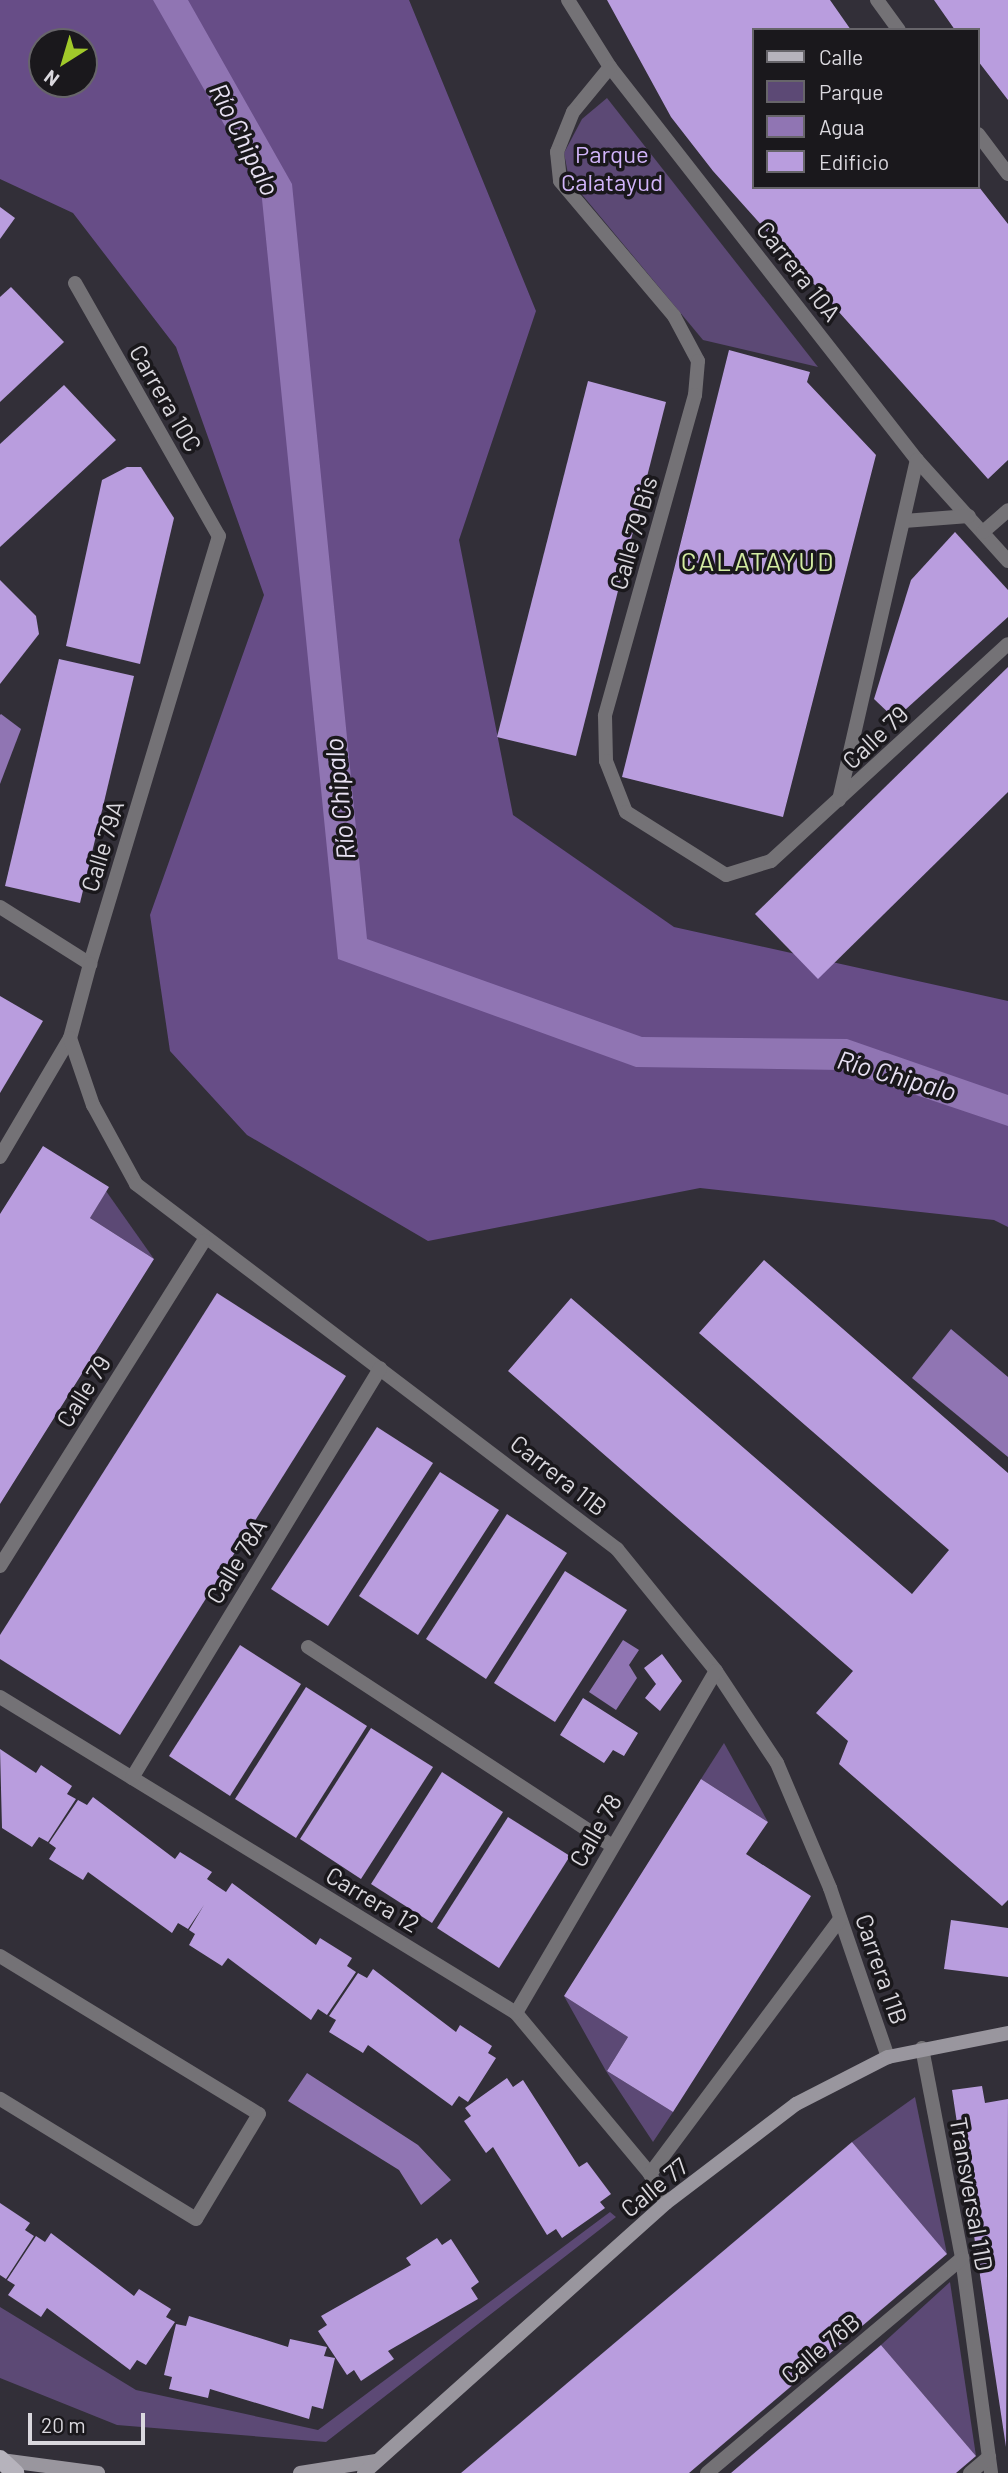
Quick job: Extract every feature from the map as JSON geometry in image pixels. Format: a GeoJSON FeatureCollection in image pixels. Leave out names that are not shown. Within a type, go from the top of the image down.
{"type":"FeatureCollection","features":[{"type":"Feature","properties":{"kind":"main road"},"geometry":{"type":"LineString","coordinates":[[1,2459],[15,2473]]}},
{"type":"Feature","properties":{"kind":"street","name":"Carrera 10A"},"geometry":{"type":"LineString","coordinates":[[568,0],[610,67],[917,460],[1008,561]]}},
{"type":"Feature","properties":{"kind":"street"},"geometry":{"type":"LineString","coordinates":[[877,0],[898,28]]}},
{"type":"Feature","properties":{"kind":"street","name":"Calle 79 Bis"},"geometry":{"type":"LineString","coordinates":[[610,67],[573,111],[557,152],[560,181],[674,316],[698,360],[695,395],[605,716],[606,761],[626,812],[726,875],[771,861]]}},
{"type":"Feature","properties":{"kind":"street"},"geometry":{"type":"LineString","coordinates":[[980,137],[1008,174]]}},
{"type":"Feature","properties":{"kind":"street","name":"Carrera 10C"},"geometry":{"type":"LineString","coordinates":[[75,283],[219,536]]}},
{"type":"Feature","properties":{"kind":"street"},"geometry":{"type":"LineString","coordinates":[[839,802],[917,460]]}},
{"type":"Feature","properties":{"kind":"street"},"geometry":{"type":"LineString","coordinates":[[983,532],[1008,510]]}},
{"type":"Feature","properties":{"kind":"street"},"geometry":{"type":"LineString","coordinates":[[904,520],[968,516]]}},
{"type":"Feature","properties":{"kind":"street","name":"Calle 79A"},"geometry":{"type":"LineString","coordinates":[[0,1157],[70,1038],[219,536]]}},
{"type":"Feature","properties":{"kind":"street","name":"Calle 79"},"geometry":{"type":"LineString","coordinates":[[771,861],[839,802],[1008,644]]}},
{"type":"Feature","properties":{"kind":"street"},"geometry":{"type":"LineString","coordinates":[[0,907],[90,964]]}},
{"type":"Feature","properties":{"kind":"street","name":"Carrera 11B"},"geometry":{"type":"LineString","coordinates":[[70,1038],[93,1105],[136,1184],[204,1241],[380,1368],[617,1549],[716,1671],[777,1763],[840,1919],[888,2057]]}},
{"type":"Feature","properties":{"kind":"street","name":"Calle 79"},"geometry":{"type":"LineString","coordinates":[[0,1566],[204,1241]]}},
{"type":"Feature","properties":{"kind":"street","name":"Calle 78A"},"geometry":{"type":"LineString","coordinates":[[132,1778],[380,1368]]}},
{"type":"Feature","properties":{"kind":"street"},"geometry":{"type":"LineString","coordinates":[[308,1647],[611,1845]]}},
{"type":"Feature","properties":{"kind":"street","name":"Calle 78"},"geometry":{"type":"LineString","coordinates":[[516,2013],[611,1845],[716,1671]]}},
{"type":"Feature","properties":{"kind":"street","name":"Carrera 12"},"geometry":{"type":"LineString","coordinates":[[0,1697],[516,2013],[650,2174],[666,2203]]}},
{"type":"Feature","properties":{"kind":"street"},"geometry":{"type":"LineString","coordinates":[[650,2174],[840,1919]]}},
{"type":"Feature","properties":{"kind":"street"},"geometry":{"type":"LineString","coordinates":[[0,1956],[259,2114],[196,2219],[0,2099]]}},
{"type":"Feature","properties":{"kind":"street","name":"Calle 77"},"geometry":{"type":"LineString","coordinates":[[364,2473],[666,2203],[796,2104],[888,2057],[922,2048],[1008,2033]]}},
{"type":"Feature","properties":{"kind":"street","name":"Transversal 11D"},"geometry":{"type":"LineString","coordinates":[[922,2048],[962,2258],[991,2473]]}},
{"type":"Feature","properties":{"kind":"street","name":"Calle 76B"},"geometry":{"type":"LineString","coordinates":[[707,2473],[962,2258]]}},
{"type":"Feature","properties":{"kind":"street"},"geometry":{"type":"LineString","coordinates":[[970,2473],[989,2457]]}},
{"type":"Feature","properties":{"kind":"street"},"geometry":{"type":"LineString","coordinates":[[1,2459],[98,2473]]}},
{"type":"Feature","properties":{"kind":"street"},"geometry":{"type":"LineString","coordinates":[[300,2473],[377,2461]]}},
{"type":"Feature","properties":{"kind":"green space","name":"Parque Calatayud"},"geometry":{"type":"Polygon","coordinates":[[[607,98],[818,367],[703,340],[569,179],[564,153],[582,119],[607,98]]]}},
{"type":"Feature","properties":{"kind":"green space"},"geometry":{"type":"Polygon","coordinates":[[[106,1191],[154,1259],[90,1218],[106,1191]]]}},
{"type":"Feature","properties":{"kind":"green space"},"geometry":{"type":"Polygon","coordinates":[[[724,1743],[768,1822],[701,1779],[724,1743]]]}},
{"type":"Feature","properties":{"kind":"green space"},"geometry":{"type":"Polygon","coordinates":[[[564,1996],[628,2037],[607,2071],[673,2112],[653,2142],[606,2071],[564,1996]]]}},
{"type":"Feature","properties":{"kind":"green space"},"geometry":{"type":"Polygon","coordinates":[[[915,2097],[947,2254],[852,2142],[915,2097]]]}},
{"type":"Feature","properties":{"kind":"green space"},"geometry":{"type":"Polygon","coordinates":[[[610,2212],[616,2217],[326,2442],[117,2425],[0,2378],[0,2307],[136,2390],[318,2430],[610,2212]]]}},
{"type":"Feature","properties":{"kind":"green space"},"geometry":{"type":"Polygon","coordinates":[[[950,2282],[976,2456],[881,2345],[950,2282]]]}},
{"type":"Feature","properties":{"kind":"shaded area"},"geometry":{"type":"Polygon","coordinates":[[[0,0],[409,0],[536,311],[459,540],[513,815],[674,927],[1008,1001],[1008,1227],[994,1220],[700,1188],[428,1241],[247,1135],[170,1051],[150,915],[264,595],[176,347],[73,213],[0,179],[0,0]]]}},
{"type":"Feature","properties":{"kind":"water","name":"Río Chipalo"},"geometry":{"type":"Polygon","coordinates":[[[153,0],[188,0],[292,184],[367,939],[642,1037],[847,1039],[1008,1095],[1008,1126],[842,1070],[636,1067],[338,959],[261,189],[153,0]]]}},
{"type":"Feature","properties":{"kind":"water"},"geometry":{"type":"Polygon","coordinates":[[[0,715],[21,729],[0,784],[0,715]]]}},
{"type":"Feature","properties":{"kind":"water"},"geometry":{"type":"Polygon","coordinates":[[[951,1329],[1008,1377],[1008,1457],[912,1378],[951,1329]]]}},
{"type":"Feature","properties":{"kind":"water"},"geometry":{"type":"Polygon","coordinates":[[[623,1640],[639,1650],[629,1665],[637,1678],[616,1710],[589,1692],[623,1640]]]}},
{"type":"Feature","properties":{"kind":"water"},"geometry":{"type":"Polygon","coordinates":[[[307,2073],[418,2145],[451,2180],[421,2205],[399,2170],[288,2101],[307,2073]]]}},
{"type":"Feature","properties":{"kind":"building"},"geometry":{"type":"Polygon","coordinates":[[[607,0],[830,0],[850,28],[752,28],[752,189],[980,188],[1008,224],[1008,460],[988,479],[713,171],[671,117],[607,0]]]}},
{"type":"Feature","properties":{"kind":"building"},"geometry":{"type":"Polygon","coordinates":[[[934,0],[1008,0],[1008,100],[980,64],[980,28],[954,28],[934,0]]]}},
{"type":"Feature","properties":{"kind":"building"},"geometry":{"type":"Polygon","coordinates":[[[0,207],[15,218],[0,239],[0,207]]]}},
{"type":"Feature","properties":{"kind":"building"},"geometry":{"type":"Polygon","coordinates":[[[11,287],[64,342],[0,402],[0,297],[11,287]]]}},
{"type":"Feature","properties":{"kind":"building"},"geometry":{"type":"Polygon","coordinates":[[[729,350],[810,372],[807,382],[876,455],[783,817],[622,777],[729,350]]]}},
{"type":"Feature","properties":{"kind":"building"},"geometry":{"type":"Polygon","coordinates":[[[588,381],[666,402],[576,756],[497,737],[588,381]]]}},
{"type":"Feature","properties":{"kind":"building"},"geometry":{"type":"Polygon","coordinates":[[[64,385],[116,440],[0,547],[0,444],[64,385]]]}},
{"type":"Feature","properties":{"kind":"building"},"geometry":{"type":"Polygon","coordinates":[[[127,467],[141,467],[174,518],[140,664],[66,646],[102,480],[127,467]]]}},
{"type":"Feature","properties":{"kind":"building"},"geometry":{"type":"Polygon","coordinates":[[[955,532],[1008,590],[1008,617],[895,719],[874,699],[911,580],[955,532]]]}},
{"type":"Feature","properties":{"kind":"building"},"geometry":{"type":"Polygon","coordinates":[[[0,580],[36,616],[39,634],[0,684],[0,580]]]}},
{"type":"Feature","properties":{"kind":"building"},"geometry":{"type":"Polygon","coordinates":[[[59,659],[134,676],[80,903],[5,886],[59,659]]]}},
{"type":"Feature","properties":{"kind":"building"},"geometry":{"type":"Polygon","coordinates":[[[1008,667],[1008,792],[818,979],[755,914],[1008,667]]]}},
{"type":"Feature","properties":{"kind":"building"},"geometry":{"type":"Polygon","coordinates":[[[0,996],[43,1021],[0,1093],[0,996]]]}},
{"type":"Feature","properties":{"kind":"building"},"geometry":{"type":"Polygon","coordinates":[[[43,1146],[109,1187],[90,1218],[154,1259],[0,1504],[0,1214],[43,1146]]]}},
{"type":"Feature","properties":{"kind":"building"},"geometry":{"type":"Polygon","coordinates":[[[764,1260],[1008,1473],[1008,1900],[1002,1906],[839,1764],[848,1741],[816,1713],[853,1671],[508,1371],[571,1298],[912,1594],[949,1550],[699,1333],[764,1260]]]}},
{"type":"Feature","properties":{"kind":"building"},"geometry":{"type":"Polygon","coordinates":[[[217,1293],[346,1376],[120,1735],[0,1659],[0,1635],[217,1293]]]}},
{"type":"Feature","properties":{"kind":"building"},"geometry":{"type":"Polygon","coordinates":[[[377,1427],[433,1463],[328,1626],[271,1589],[377,1427]]]}},
{"type":"Feature","properties":{"kind":"building"},"geometry":{"type":"Polygon","coordinates":[[[440,1472],[499,1510],[418,1635],[359,1596],[440,1472]]]}},
{"type":"Feature","properties":{"kind":"building"},"geometry":{"type":"Polygon","coordinates":[[[507,1514],[567,1553],[486,1679],[426,1639],[507,1514]]]}},
{"type":"Feature","properties":{"kind":"building"},"geometry":{"type":"Polygon","coordinates":[[[565,1571],[627,1610],[555,1722],[494,1683],[565,1571]]]}},
{"type":"Feature","properties":{"kind":"building"},"geometry":{"type":"Polygon","coordinates":[[[240,1645],[301,1684],[230,1796],[169,1756],[240,1645]]]}},
{"type":"Feature","properties":{"kind":"building"},"geometry":{"type":"Polygon","coordinates":[[[662,1654],[682,1681],[660,1711],[645,1698],[656,1684],[644,1668],[662,1654]]]}},
{"type":"Feature","properties":{"kind":"building"},"geometry":{"type":"Polygon","coordinates":[[[306,1687],[367,1726],[296,1838],[235,1799],[306,1687]]]}},
{"type":"Feature","properties":{"kind":"building"},"geometry":{"type":"Polygon","coordinates":[[[583,1698],[638,1733],[624,1756],[613,1750],[604,1763],[560,1735],[583,1698]]]}},
{"type":"Feature","properties":{"kind":"building"},"geometry":{"type":"Polygon","coordinates":[[[371,1728],[433,1767],[361,1879],[300,1839],[371,1728]]]}},
{"type":"Feature","properties":{"kind":"building"},"geometry":{"type":"Polygon","coordinates":[[[0,1749],[36,1773],[41,1765],[72,1786],[67,1794],[76,1799],[48,1842],[39,1837],[32,1847],[2,1828],[0,1749]]]}},
{"type":"Feature","properties":{"kind":"building"},"geometry":{"type":"Polygon","coordinates":[[[442,1772],[503,1812],[432,1923],[371,1884],[442,1772]]]}},
{"type":"Feature","properties":{"kind":"building"},"geometry":{"type":"Polygon","coordinates":[[[701,1779],[768,1822],[746,1854],[811,1896],[673,2112],[607,2071],[628,2037],[564,1996],[701,1779]]]}},
{"type":"Feature","properties":{"kind":"building"},"geometry":{"type":"Polygon","coordinates":[[[93,1797],[175,1859],[180,1852],[212,1872],[207,1879],[226,1892],[232,1883],[316,1945],[320,1938],[352,1958],[347,1966],[356,1972],[327,2015],[318,2009],[311,2020],[228,1958],[222,1966],[189,1945],[195,1934],[189,1930],[204,1905],[188,1929],[178,1923],[172,1933],[88,1872],[83,1880],[49,1859],[56,1848],[49,1843],[78,1800],[87,1805],[93,1797]]]}},
{"type":"Feature","properties":{"kind":"building"},"geometry":{"type":"Polygon","coordinates":[[[508,1817],[570,1856],[499,1968],[437,1928],[508,1817]]]}},
{"type":"Feature","properties":{"kind":"building"},"geometry":{"type":"Polygon","coordinates":[[[951,1920],[1008,1928],[1008,1977],[944,1969],[951,1920]]]}},
{"type":"Feature","properties":{"kind":"building"},"geometry":{"type":"Polygon","coordinates":[[[373,1969],[456,2032],[460,2025],[492,2046],[488,2053],[496,2058],[468,2102],[459,2096],[452,2106],[368,2045],[363,2053],[329,2032],[336,2020],[329,2016],[358,1973],[367,1978],[373,1969]]]}},
{"type":"Feature","properties":{"kind":"building"},"geometry":{"type":"Polygon","coordinates":[[[507,2078],[513,2087],[523,2080],[579,2167],[587,2162],[611,2194],[600,2202],[605,2208],[562,2238],[556,2229],[547,2235],[493,2147],[486,2153],[464,2121],[471,2116],[465,2108],[507,2078]]]}},
{"type":"Feature","properties":{"kind":"building"},"geometry":{"type":"Polygon","coordinates":[[[982,2086],[985,2103],[1008,2099],[1006,2447],[952,2090],[982,2086]]]}},
{"type":"Feature","properties":{"kind":"building"},"geometry":{"type":"Polygon","coordinates":[[[852,2142],[947,2254],[689,2473],[461,2473],[852,2142]]]}},
{"type":"Feature","properties":{"kind":"building"},"geometry":{"type":"Polygon","coordinates":[[[0,2203],[30,2223],[25,2230],[34,2236],[6,2279],[0,2275],[0,2203]]]}},
{"type":"Feature","properties":{"kind":"building"},"geometry":{"type":"Polygon","coordinates":[[[51,2233],[134,2296],[139,2289],[171,2309],[166,2317],[175,2322],[146,2365],[137,2360],[130,2370],[47,2308],[41,2317],[8,2295],[15,2285],[7,2280],[36,2236],[45,2242],[51,2233]]]}},
{"type":"Feature","properties":{"kind":"building"},"geometry":{"type":"Polygon","coordinates":[[[437,2238],[442,2245],[451,2239],[479,2282],[471,2288],[478,2299],[388,2351],[394,2359],[361,2381],[354,2370],[347,2375],[318,2331],[327,2325],[321,2316],[411,2265],[406,2258],[437,2238]]]}},
{"type":"Feature","properties":{"kind":"building"},"geometry":{"type":"Polygon","coordinates":[[[189,2316],[288,2347],[290,2339],[327,2347],[324,2356],[335,2358],[323,2409],[312,2406],[309,2419],[210,2389],[208,2398],[169,2389],[172,2377],[164,2375],[176,2324],[186,2326],[189,2316]]]}},
{"type":"Feature","properties":{"kind":"building"},"geometry":{"type":"Polygon","coordinates":[[[881,2345],[976,2456],[956,2473],[731,2473],[881,2345]]]}},
{"type":"Feature","properties":{"kind":"district","name":"CALATAYUD"},"geometry":{"type":"Point","coordinates":[758,561]}}]}
